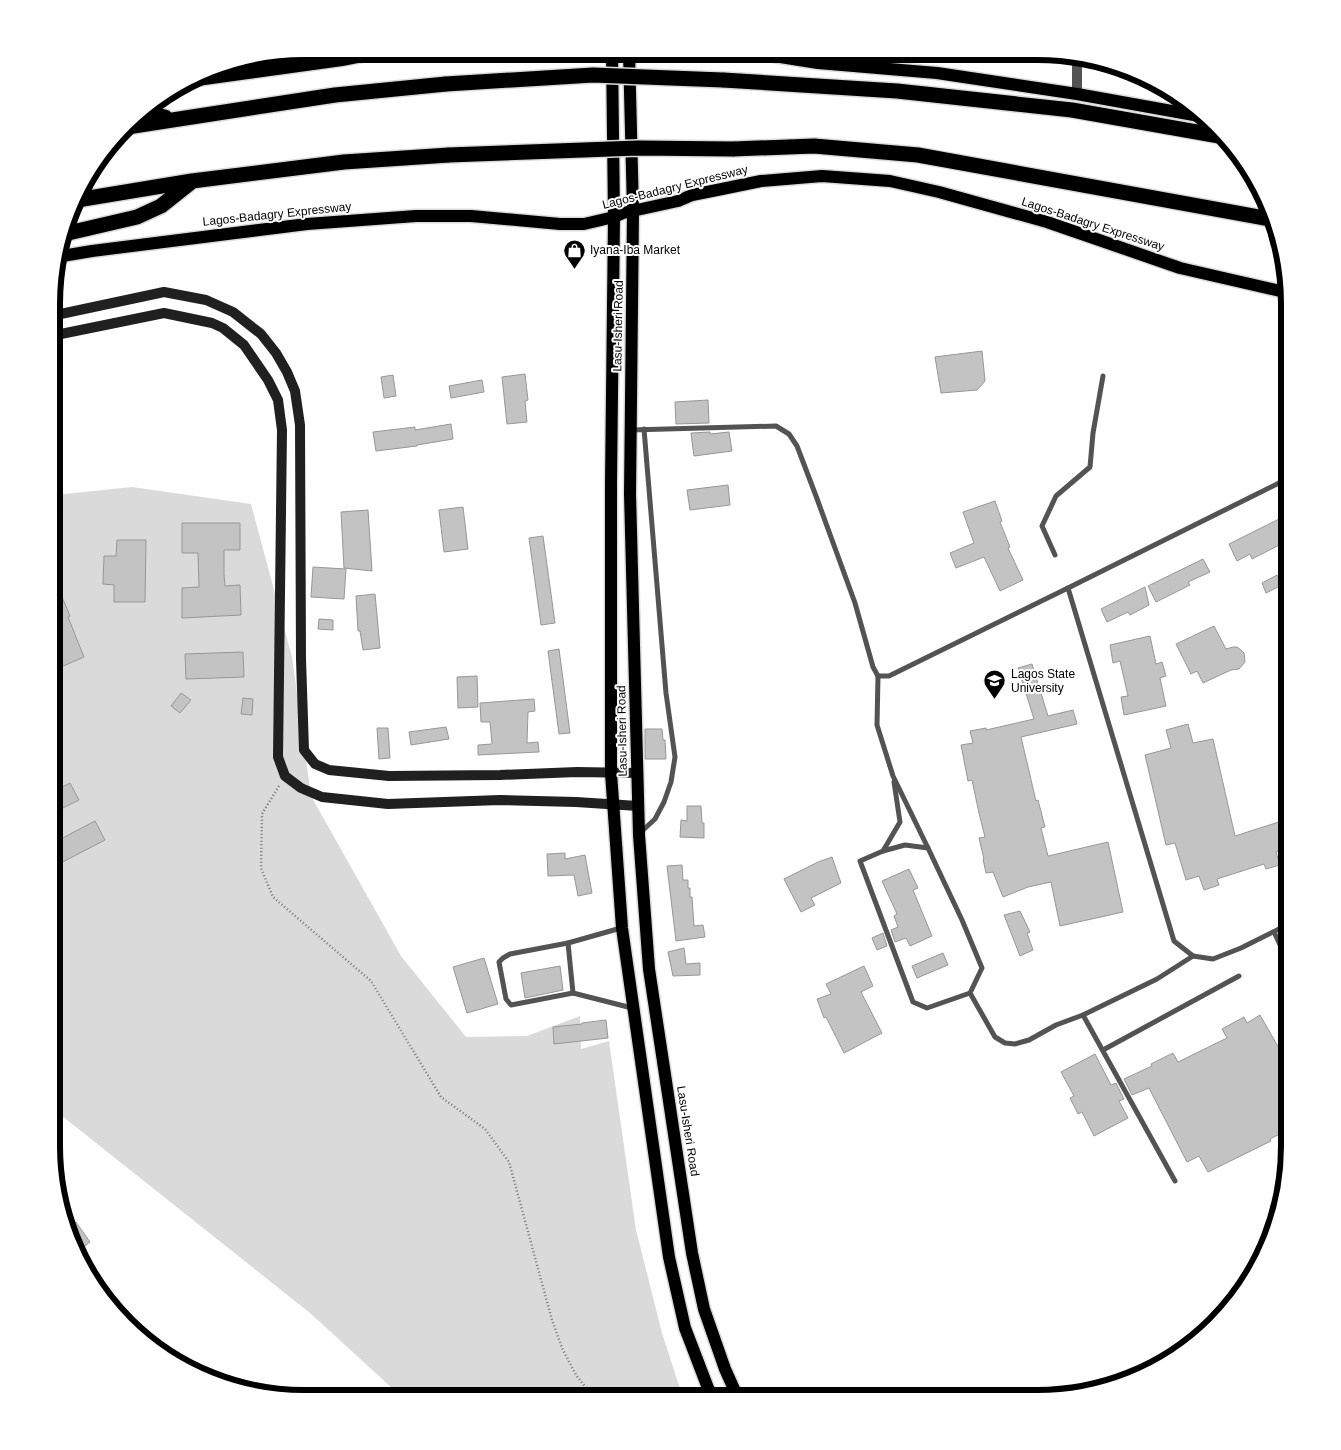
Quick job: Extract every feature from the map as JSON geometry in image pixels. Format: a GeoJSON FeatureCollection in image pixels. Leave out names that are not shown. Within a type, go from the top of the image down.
{"type":"FeatureCollection","features":[{"type":"Feature","properties":{"kind":"highway"},"geometry":{"type":"LineString","coordinates":[[139,125],[335,95],[446,84],[593,75],[724,80],[897,91],[1062,109],[1212,135]]}},
{"type":"Feature","properties":{"kind":"highway"},"geometry":{"type":"LineString","coordinates":[[151,114],[174,119]]}},
{"type":"Feature","properties":{"kind":"highway","name":"Lagos-Badagry Expressway"},"geometry":{"type":"LineString","coordinates":[[84,199],[192,181],[344,162],[449,155],[638,148],[733,149],[814,146],[918,155],[1265,218]]}},
{"type":"Feature","properties":{"kind":"highway"},"geometry":{"type":"LineString","coordinates":[[71,232],[137,217],[161,206],[192,181]]}},
{"type":"Feature","properties":{"kind":"main road"},"geometry":{"type":"LineString","coordinates":[[217,77],[318,60]]}},
{"type":"Feature","properties":{"kind":"main road","name":"Lasu-Isheri Road"},"geometry":{"type":"LineString","coordinates":[[612,60],[614,217],[611,483],[612,805],[622,928],[669,1257],[685,1328],[709,1390]]}},
{"type":"Feature","properties":{"kind":"main road","name":"Lasu-Isheri Road"},"geometry":{"type":"LineString","coordinates":[[629,60],[638,430],[630,494],[639,835],[649,969],[692,1253],[704,1309],[734,1390]]}},
{"type":"Feature","properties":{"kind":"main road"},"geometry":{"type":"LineString","coordinates":[[799,60],[937,73],[1077,94],[1191,115]]}},
{"type":"Feature","properties":{"kind":"main road","name":"Lagos-Badagry Expressway"},"geometry":{"type":"LineString","coordinates":[[65,255],[307,224],[416,216],[471,216],[573,225],[584,224],[678,201],[692,195],[761,181],[822,176],[890,181],[939,192],[1047,222],[1180,268],[1280,291]]}},
{"type":"Feature","properties":{"kind":"main road"},"geometry":{"type":"LineString","coordinates":[[60,314],[164,292],[206,300],[233,312],[261,334],[276,353],[287,372],[295,391],[300,425],[304,750],[315,764],[329,770],[389,776],[577,772],[637,773]]}},
{"type":"Feature","properties":{"kind":"main road"},"geometry":{"type":"LineString","coordinates":[[60,335],[164,313],[212,323],[223,328],[244,346],[268,380],[278,400],[282,430],[278,757],[285,776],[301,788],[322,797],[388,804],[500,800],[638,806]]}},
{"type":"Feature","properties":{"kind":"street"},"geometry":{"type":"LineString","coordinates":[[1077,64],[1077,94]]}},
{"type":"Feature","properties":{"kind":"lane"},"geometry":{"type":"LineString","coordinates":[[1055,555],[1042,526],[1056,496],[1090,467],[1093,433],[1103,376]]}},
{"type":"Feature","properties":{"kind":"lane"},"geometry":{"type":"LineString","coordinates":[[639,835],[655,819],[664,802],[671,782],[675,757],[666,693],[638,430],[776,426],[789,434],[796,446],[855,603],[873,667],[878,676],[877,725],[893,776],[928,848],[962,920],[982,968],[970,993],[927,1008],[913,1002],[860,861],[882,851],[905,845],[928,848]]}},
{"type":"Feature","properties":{"kind":"lane"},"geometry":{"type":"LineString","coordinates":[[878,676],[890,676],[1281,482]]}},
{"type":"Feature","properties":{"kind":"lane"},"geometry":{"type":"LineString","coordinates":[[1068,588],[1174,941],[1193,956],[1213,959],[1241,948],[1281,928]]}},
{"type":"Feature","properties":{"kind":"lane"},"geometry":{"type":"LineString","coordinates":[[882,851],[900,822],[893,776]]}},
{"type":"Feature","properties":{"kind":"lane"},"geometry":{"type":"LineString","coordinates":[[622,928],[568,943],[510,954],[499,962],[506,999],[511,1005],[572,993],[633,1009]]}},
{"type":"Feature","properties":{"kind":"lane"},"geometry":{"type":"LineString","coordinates":[[1274,932],[1281,947]]}},
{"type":"Feature","properties":{"kind":"lane"},"geometry":{"type":"LineString","coordinates":[[568,943],[572,993]]}},
{"type":"Feature","properties":{"kind":"lane"},"geometry":{"type":"LineString","coordinates":[[970,993],[996,1037],[1005,1043],[1015,1044],[1029,1040],[1056,1025],[1083,1015],[1157,978],[1193,956]]}},
{"type":"Feature","properties":{"kind":"lane"},"geometry":{"type":"LineString","coordinates":[[1103,1050],[1239,976]]}},
{"type":"Feature","properties":{"kind":"lane"},"geometry":{"type":"LineString","coordinates":[[1083,1015],[1175,1181]]}},
{"type":"Feature","properties":{"kind":"path"},"geometry":{"type":"LineString","coordinates":[[285,776],[262,814],[262,868],[273,897],[371,981],[441,1097],[485,1129],[509,1162],[552,1320],[562,1348],[576,1375],[588,1390]]}},
{"type":"Feature","properties":{"kind":"shaded area"},"geometry":{"type":"Polygon","coordinates":[[[132,487],[251,504],[292,657],[311,796],[401,956],[466,1037],[527,1036],[580,1016],[581,1049],[609,1041],[636,1230],[662,1333],[680,1390],[394,1390],[310,1313],[60,1114],[60,494],[132,487]]]}},
{"type":"Feature","properties":{"kind":"building"},"geometry":{"type":"Polygon","coordinates":[[[982,351],[985,381],[977,390],[941,393],[935,357],[982,351]]]}},
{"type":"Feature","properties":{"kind":"building"},"geometry":{"type":"Polygon","coordinates":[[[525,374],[528,400],[525,401],[527,422],[507,424],[502,377],[525,374]]]}},
{"type":"Feature","properties":{"kind":"building"},"geometry":{"type":"Polygon","coordinates":[[[393,375],[396,396],[384,398],[381,377],[393,375]]]}},
{"type":"Feature","properties":{"kind":"building"},"geometry":{"type":"Polygon","coordinates":[[[482,380],[484,392],[451,398],[449,386],[482,380]]]}},
{"type":"Feature","properties":{"kind":"building"},"geometry":{"type":"Polygon","coordinates":[[[708,400],[709,423],[676,424],[675,402],[708,400]]]}},
{"type":"Feature","properties":{"kind":"building"},"geometry":{"type":"Polygon","coordinates":[[[451,424],[453,439],[376,451],[373,432],[415,427],[415,430],[451,424]]]}},
{"type":"Feature","properties":{"kind":"building"},"geometry":{"type":"Polygon","coordinates":[[[710,432],[710,434],[729,432],[732,451],[694,456],[691,433],[710,432]]]}},
{"type":"Feature","properties":{"kind":"building"},"geometry":{"type":"Polygon","coordinates":[[[728,485],[730,505],[690,510],[687,490],[728,485]]]}},
{"type":"Feature","properties":{"kind":"building"},"geometry":{"type":"Polygon","coordinates":[[[995,501],[1002,521],[1000,522],[1010,547],[1008,548],[1023,580],[1000,591],[984,557],[956,568],[950,553],[974,543],[963,512],[995,501]]]}},
{"type":"Feature","properties":{"kind":"building"},"geometry":{"type":"Polygon","coordinates":[[[463,507],[468,549],[444,552],[439,510],[463,507]]]}},
{"type":"Feature","properties":{"kind":"building"},"geometry":{"type":"Polygon","coordinates":[[[368,510],[372,571],[344,568],[341,512],[368,510]]]}},
{"type":"Feature","properties":{"kind":"building"},"geometry":{"type":"Polygon","coordinates":[[[1281,518],[1281,544],[1252,559],[1250,554],[1237,561],[1229,544],[1281,518]]]}},
{"type":"Feature","properties":{"kind":"building"},"geometry":{"type":"Polygon","coordinates":[[[182,523],[240,523],[240,550],[224,550],[224,574],[225,586],[240,585],[241,615],[182,618],[182,588],[199,587],[198,553],[182,553],[182,523]]]}},
{"type":"Feature","properties":{"kind":"building"},"geometry":{"type":"Polygon","coordinates":[[[543,536],[555,623],[541,625],[529,538],[543,536]]]}},
{"type":"Feature","properties":{"kind":"building"},"geometry":{"type":"Polygon","coordinates":[[[117,540],[146,540],[145,602],[114,602],[114,585],[103,584],[104,556],[116,556],[117,540]]]}},
{"type":"Feature","properties":{"kind":"building"},"geometry":{"type":"Polygon","coordinates":[[[1203,559],[1210,572],[1188,582],[1190,585],[1156,602],[1148,586],[1203,559]]]}},
{"type":"Feature","properties":{"kind":"building"},"geometry":{"type":"Polygon","coordinates":[[[313,567],[346,569],[344,599],[311,597],[313,567]]]}},
{"type":"Feature","properties":{"kind":"building"},"geometry":{"type":"Polygon","coordinates":[[[1277,575],[1281,586],[1266,593],[1262,583],[1277,575]]]}},
{"type":"Feature","properties":{"kind":"building"},"geometry":{"type":"Polygon","coordinates":[[[1145,587],[1149,605],[1130,615],[1128,612],[1107,622],[1101,609],[1145,587]]]}},
{"type":"Feature","properties":{"kind":"building"},"geometry":{"type":"Polygon","coordinates":[[[60,592],[70,616],[68,617],[84,657],[60,667],[60,592]]]}},
{"type":"Feature","properties":{"kind":"building"},"geometry":{"type":"Polygon","coordinates":[[[375,594],[380,648],[363,650],[360,631],[358,631],[356,596],[375,594]]]}},
{"type":"Feature","properties":{"kind":"building"},"geometry":{"type":"Polygon","coordinates":[[[319,619],[333,620],[333,630],[318,629],[319,619]]]}},
{"type":"Feature","properties":{"kind":"building"},"geometry":{"type":"Polygon","coordinates":[[[1214,626],[1226,649],[1237,647],[1244,653],[1245,662],[1239,669],[1231,670],[1203,683],[1197,671],[1191,674],[1176,644],[1214,626]]]}},
{"type":"Feature","properties":{"kind":"building"},"geometry":{"type":"Polygon","coordinates":[[[1150,636],[1156,664],[1162,662],[1166,676],[1160,678],[1166,706],[1124,715],[1121,697],[1128,696],[1120,661],[1113,663],[1110,645],[1150,636]]]}},
{"type":"Feature","properties":{"kind":"building"},"geometry":{"type":"Polygon","coordinates":[[[559,649],[570,733],[559,734],[548,651],[559,649]]]}},
{"type":"Feature","properties":{"kind":"building"},"geometry":{"type":"Polygon","coordinates":[[[243,652],[244,677],[186,679],[185,654],[243,652]]]}},
{"type":"Feature","properties":{"kind":"building"},"geometry":{"type":"Polygon","coordinates":[[[1032,664],[1048,716],[1073,710],[1077,724],[1021,737],[1036,801],[1038,800],[1045,827],[1041,828],[1048,856],[1108,842],[1123,912],[1060,926],[1051,882],[1028,887],[1003,897],[993,872],[986,873],[979,838],[985,837],[972,780],[968,781],[961,745],[973,743],[970,731],[986,728],[986,730],[1034,719],[1018,668],[1032,664]]]}},
{"type":"Feature","properties":{"kind":"building"},"geometry":{"type":"Polygon","coordinates":[[[477,676],[478,707],[458,708],[457,677],[477,676]]]}},
{"type":"Feature","properties":{"kind":"building"},"geometry":{"type":"Polygon","coordinates":[[[181,693],[191,700],[180,713],[171,706],[181,693]]]}},
{"type":"Feature","properties":{"kind":"building"},"geometry":{"type":"Polygon","coordinates":[[[243,698],[253,699],[252,715],[241,714],[243,698]]]}},
{"type":"Feature","properties":{"kind":"building"},"geometry":{"type":"Polygon","coordinates":[[[534,699],[535,711],[528,712],[527,743],[538,742],[539,752],[478,755],[478,745],[492,744],[490,722],[481,722],[480,703],[534,699]]]}},
{"type":"Feature","properties":{"kind":"building"},"geometry":{"type":"Polygon","coordinates":[[[1188,724],[1193,743],[1213,739],[1235,836],[1281,821],[1281,850],[1276,852],[1280,865],[1266,869],[1264,864],[1217,879],[1219,885],[1204,890],[1199,876],[1186,880],[1175,843],[1166,845],[1145,755],[1171,748],[1166,730],[1188,724]]]}},
{"type":"Feature","properties":{"kind":"building"},"geometry":{"type":"Polygon","coordinates":[[[446,727],[449,739],[411,745],[409,732],[446,727]]]}},
{"type":"Feature","properties":{"kind":"building"},"geometry":{"type":"Polygon","coordinates":[[[377,728],[388,728],[390,758],[379,759],[377,728]]]}},
{"type":"Feature","properties":{"kind":"building"},"geometry":{"type":"Polygon","coordinates":[[[645,729],[662,729],[663,740],[665,740],[666,759],[645,759],[645,729]]]}},
{"type":"Feature","properties":{"kind":"building"},"geometry":{"type":"Polygon","coordinates":[[[70,783],[79,800],[60,810],[60,788],[70,783]]]}},
{"type":"Feature","properties":{"kind":"building"},"geometry":{"type":"Polygon","coordinates":[[[687,806],[701,806],[704,838],[680,837],[681,820],[687,821],[687,806]]]}},
{"type":"Feature","properties":{"kind":"building"},"geometry":{"type":"Polygon","coordinates":[[[95,821],[105,840],[60,863],[60,839],[95,821]]]}},
{"type":"Feature","properties":{"kind":"building"},"geometry":{"type":"Polygon","coordinates":[[[565,853],[565,859],[585,855],[592,893],[578,896],[574,875],[548,876],[547,854],[565,853]]]}},
{"type":"Feature","properties":{"kind":"building"},"geometry":{"type":"Polygon","coordinates":[[[832,857],[841,883],[811,898],[815,905],[801,912],[784,879],[832,857]]]}},
{"type":"Feature","properties":{"kind":"building"},"geometry":{"type":"Polygon","coordinates":[[[682,865],[683,880],[688,880],[690,897],[692,897],[694,926],[703,925],[705,937],[676,941],[667,866],[682,865]]]}},
{"type":"Feature","properties":{"kind":"building"},"geometry":{"type":"Polygon","coordinates":[[[909,869],[918,888],[913,890],[932,936],[910,946],[906,938],[895,942],[891,930],[898,927],[894,916],[897,914],[882,881],[909,869]]]}},
{"type":"Feature","properties":{"kind":"building"},"geometry":{"type":"Polygon","coordinates":[[[1020,911],[1030,932],[1027,933],[1033,950],[1020,956],[1004,915],[1020,911]]]}},
{"type":"Feature","properties":{"kind":"building"},"geometry":{"type":"Polygon","coordinates":[[[883,933],[887,946],[877,950],[872,938],[883,933]]]}},
{"type":"Feature","properties":{"kind":"building"},"geometry":{"type":"Polygon","coordinates":[[[684,948],[686,964],[700,963],[700,975],[673,976],[668,952],[684,948]]]}},
{"type":"Feature","properties":{"kind":"building"},"geometry":{"type":"Polygon","coordinates":[[[943,953],[948,965],[917,978],[912,966],[943,953]]]}},
{"type":"Feature","properties":{"kind":"building"},"geometry":{"type":"Polygon","coordinates":[[[484,958],[498,1004],[467,1013],[453,967],[484,958]]]}},
{"type":"Feature","properties":{"kind":"building"},"geometry":{"type":"Polygon","coordinates":[[[560,966],[563,990],[525,998],[521,973],[560,966]]]}},
{"type":"Feature","properties":{"kind":"building"},"geometry":{"type":"Polygon","coordinates":[[[864,966],[873,986],[861,992],[882,1033],[844,1053],[826,1017],[824,1018],[817,999],[831,994],[826,984],[864,966]]]}},
{"type":"Feature","properties":{"kind":"building"},"geometry":{"type":"Polygon","coordinates":[[[1260,1015],[1281,1052],[1281,1133],[1270,1139],[1271,1141],[1208,1172],[1199,1156],[1187,1162],[1149,1088],[1132,1095],[1124,1079],[1152,1066],[1151,1064],[1173,1053],[1178,1062],[1227,1038],[1222,1029],[1244,1017],[1247,1023],[1260,1015]]]}},
{"type":"Feature","properties":{"kind":"building"},"geometry":{"type":"Polygon","coordinates":[[[606,1020],[608,1038],[554,1044],[553,1027],[606,1020]]]}},
{"type":"Feature","properties":{"kind":"building"},"geometry":{"type":"Polygon","coordinates":[[[1095,1054],[1111,1085],[1116,1083],[1124,1099],[1119,1101],[1128,1118],[1094,1136],[1082,1112],[1078,1114],[1070,1098],[1074,1096],[1061,1072],[1095,1054]]]}},
{"type":"Feature","properties":{"kind":"building"},"geometry":{"type":"Polygon","coordinates":[[[76,1222],[90,1242],[83,1248],[79,1239],[73,1224],[76,1222]]]}},
{"type":"Feature","properties":{"kind":"place","name":"Iyana-Iba Market"},"geometry":{"type":"Point","coordinates":[574,269]}},
{"type":"Feature","properties":{"kind":"place","name":"Lagos State University"},"geometry":{"type":"Point","coordinates":[995,700]}}]}
